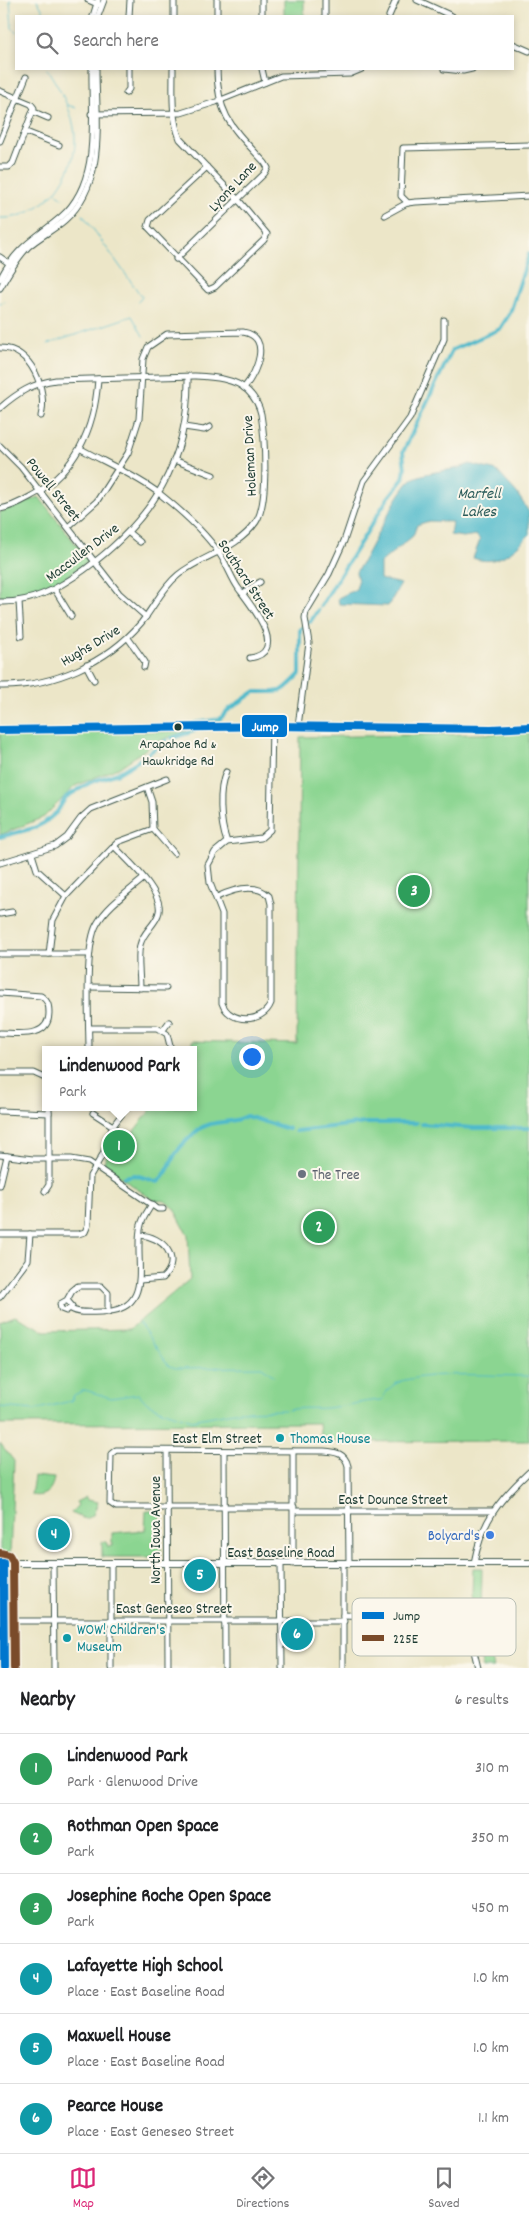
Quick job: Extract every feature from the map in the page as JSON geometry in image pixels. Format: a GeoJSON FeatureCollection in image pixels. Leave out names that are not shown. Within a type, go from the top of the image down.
{"type":"FeatureCollection","features":[{"type":"Feature","properties":{"kind":"main road"},"geometry":{"type":"LineString","coordinates":[[0,730],[298,726],[492,730],[529,727]]}},
{"type":"Feature","properties":{"kind":"main road","name":"East Baseline Road"},"geometry":{"type":"LineString","coordinates":[[2,1563],[167,1565],[529,1563]]}},
{"type":"Feature","properties":{"kind":"street"},"geometry":{"type":"LineString","coordinates":[[88,0],[100,2]]}},
{"type":"Feature","properties":{"kind":"street"},"geometry":{"type":"LineString","coordinates":[[130,0],[130,15]]}},
{"type":"Feature","properties":{"kind":"street"},"geometry":{"type":"LineString","coordinates":[[174,0],[174,15]]}},
{"type":"Feature","properties":{"kind":"street"},"geometry":{"type":"LineString","coordinates":[[218,0],[218,15]]}},
{"type":"Feature","properties":{"kind":"street"},"geometry":{"type":"LineString","coordinates":[[262,0],[262,15]]}},
{"type":"Feature","properties":{"kind":"street"},"geometry":{"type":"LineString","coordinates":[[325,0],[325,15]]}},
{"type":"Feature","properties":{"kind":"street"},"geometry":{"type":"LineString","coordinates":[[389,15],[396,0]]}},
{"type":"Feature","properties":{"kind":"street"},"geometry":{"type":"LineString","coordinates":[[417,0],[450,15]]}},
{"type":"Feature","properties":{"kind":"street"},"geometry":{"type":"LineString","coordinates":[[94,15],[100,2]]}},
{"type":"Feature","properties":{"kind":"street"},"geometry":{"type":"LineString","coordinates":[[98,15],[100,2]]}},
{"type":"Feature","properties":{"kind":"street"},"geometry":{"type":"LineString","coordinates":[[514,44],[529,51]]}},
{"type":"Feature","properties":{"kind":"street"},"geometry":{"type":"LineString","coordinates":[[0,279],[11,264],[31,245],[66,220],[85,195],[95,163],[92,70]]}},
{"type":"Feature","properties":{"kind":"street"},"geometry":{"type":"LineString","coordinates":[[94,114],[96,70]]}},
{"type":"Feature","properties":{"kind":"street"},"geometry":{"type":"LineString","coordinates":[[126,93],[129,89],[129,70]]}},
{"type":"Feature","properties":{"kind":"street"},"geometry":{"type":"LineString","coordinates":[[174,70],[174,114],[180,139],[207,167],[238,200],[267,234],[264,240],[212,289],[205,289],[149,230],[148,223],[207,167]]}},
{"type":"Feature","properties":{"kind":"street"},"geometry":{"type":"LineString","coordinates":[[218,70],[220,101]]}},
{"type":"Feature","properties":{"kind":"street"},"geometry":{"type":"LineString","coordinates":[[262,70],[265,82]]}},
{"type":"Feature","properties":{"kind":"street"},"geometry":{"type":"LineString","coordinates":[[94,114],[174,114],[220,101],[287,75],[325,72],[350,74],[360,70]]}},
{"type":"Feature","properties":{"kind":"street"},"geometry":{"type":"LineString","coordinates":[[454,70],[468,70]]}},
{"type":"Feature","properties":{"kind":"street"},"geometry":{"type":"LineString","coordinates":[[0,141],[26,77]]}},
{"type":"Feature","properties":{"kind":"street"},"geometry":{"type":"LineString","coordinates":[[0,91],[31,104],[34,112],[13,163],[10,167],[0,167]]}},
{"type":"Feature","properties":{"kind":"street","name":"Lyons Lane"},"geometry":{"type":"LineString","coordinates":[[176,259],[238,200],[268,168],[265,162],[227,120],[220,101]]}},
{"type":"Feature","properties":{"kind":"street"},"geometry":{"type":"LineString","coordinates":[[34,112],[48,118]]}},
{"type":"Feature","properties":{"kind":"street"},"geometry":{"type":"LineString","coordinates":[[26,132],[59,145]]}},
{"type":"Feature","properties":{"kind":"street"},"geometry":{"type":"LineString","coordinates":[[408,203],[401,196],[401,149],[403,148],[529,145]]}},
{"type":"Feature","properties":{"kind":"street"},"geometry":{"type":"LineString","coordinates":[[385,215],[408,203],[529,196]]}},
{"type":"Feature","properties":{"kind":"street"},"geometry":{"type":"LineString","coordinates":[[0,257],[11,264]]}},
{"type":"Feature","properties":{"kind":"street"},"geometry":{"type":"LineString","coordinates":[[0,288],[11,264]]}},
{"type":"Feature","properties":{"kind":"street"},"geometry":{"type":"LineString","coordinates":[[298,726],[309,643],[305,618],[306,612],[344,541],[364,481],[410,418],[444,339],[444,320]]}},
{"type":"Feature","properties":{"kind":"street"},"geometry":{"type":"LineString","coordinates":[[0,408],[21,391],[37,383],[56,380],[142,378],[188,376],[221,379],[244,388],[255,371],[260,354],[258,342],[253,335],[248,333],[167,334],[148,347],[142,366],[142,378],[139,419],[128,453],[119,470],[97,501],[68,527]]}},
{"type":"Feature","properties":{"kind":"street"},"geometry":{"type":"LineString","coordinates":[[0,348],[9,348],[22,354],[31,365],[42,403],[41,416]]}},
{"type":"Feature","properties":{"kind":"street","name":"Maccullen Drive"},"geometry":{"type":"LineString","coordinates":[[0,602],[19,601],[55,590],[95,562],[129,533],[159,493],[174,460],[184,427],[188,376]]}},
{"type":"Feature","properties":{"kind":"street"},"geometry":{"type":"LineString","coordinates":[[0,509],[13,506],[39,491],[60,474],[81,449],[92,418],[98,379]]}},
{"type":"Feature","properties":{"kind":"street","name":"Holeman Drive"},"geometry":{"type":"LineString","coordinates":[[219,553],[250,529],[264,505],[261,413],[253,397],[244,388]]}},
{"type":"Feature","properties":{"kind":"street"},"geometry":{"type":"LineString","coordinates":[[184,427],[204,430],[210,427]]}},
{"type":"Feature","properties":{"kind":"street","name":"Powell Street"},"geometry":{"type":"LineString","coordinates":[[0,446],[21,467],[119,593],[146,617]]}},
{"type":"Feature","properties":{"kind":"street","name":"Southard Street"},"geometry":{"type":"LineString","coordinates":[[81,449],[159,493],[219,553],[243,593],[259,615],[267,635],[263,653],[258,657],[250,658]]}},
{"type":"Feature","properties":{"kind":"street"},"geometry":{"type":"LineString","coordinates":[[174,460],[213,475]]}},
{"type":"Feature","properties":{"kind":"street"},"geometry":{"type":"LineString","coordinates":[[129,533],[140,542]]}},
{"type":"Feature","properties":{"kind":"street","name":"Hughs Drive"},"geometry":{"type":"LineString","coordinates":[[0,686],[32,684],[51,679],[86,665],[128,638],[146,617],[160,594],[178,575],[219,553]]}},
{"type":"Feature","properties":{"kind":"street"},"geometry":{"type":"LineString","coordinates":[[243,593],[260,582]]}},
{"type":"Feature","properties":{"kind":"street"},"geometry":{"type":"LineString","coordinates":[[55,590],[71,616]]}},
{"type":"Feature","properties":{"kind":"street"},"geometry":{"type":"LineString","coordinates":[[19,601],[21,636]]}},
{"type":"Feature","properties":{"kind":"street"},"geometry":{"type":"LineString","coordinates":[[128,638],[144,662],[144,667]]}},
{"type":"Feature","properties":{"kind":"street"},"geometry":{"type":"LineString","coordinates":[[86,665],[94,680]]}},
{"type":"Feature","properties":{"kind":"street"},"geometry":{"type":"LineString","coordinates":[[217,897],[232,890],[246,889],[258,889],[269,896],[271,904],[271,1003],[268,1011],[260,1017],[238,1018],[229,1016],[224,1010],[222,1003],[222,914],[210,883],[208,865],[215,852],[227,842],[261,838],[270,830],[272,726]]}},
{"type":"Feature","properties":{"kind":"street"},"geometry":{"type":"LineString","coordinates":[[226,772],[222,780],[222,823],[227,842]]}},
{"type":"Feature","properties":{"kind":"street"},"geometry":{"type":"LineString","coordinates":[[0,863],[32,854],[60,843],[91,809],[168,779]]}},
{"type":"Feature","properties":{"kind":"street"},"geometry":{"type":"LineString","coordinates":[[147,787],[152,802],[153,829],[174,853]]}},
{"type":"Feature","properties":{"kind":"street"},"geometry":{"type":"LineString","coordinates":[[49,954],[52,920],[66,896],[114,846],[153,829]]}},
{"type":"Feature","properties":{"kind":"street"},"geometry":{"type":"LineString","coordinates":[[114,846],[157,895],[160,908],[157,919],[145,933],[140,946],[140,988]]}},
{"type":"Feature","properties":{"kind":"street"},"geometry":{"type":"LineString","coordinates":[[32,854],[37,870],[66,896]]}},
{"type":"Feature","properties":{"kind":"street"},"geometry":{"type":"LineString","coordinates":[[89,1046],[89,954],[92,934],[98,923],[143,879]]}},
{"type":"Feature","properties":{"kind":"street"},"geometry":{"type":"LineString","coordinates":[[0,914],[12,912]]}},
{"type":"Feature","properties":{"kind":"street"},"geometry":{"type":"LineString","coordinates":[[132,945],[140,946]]}},
{"type":"Feature","properties":{"kind":"street"},"geometry":{"type":"LineString","coordinates":[[0,954],[89,954]]}},
{"type":"Feature","properties":{"kind":"street"},"geometry":{"type":"LineString","coordinates":[[90,987],[166,988]]}},
{"type":"Feature","properties":{"kind":"street"},"geometry":{"type":"LineString","coordinates":[[0,993],[42,996],[48,1002],[49,1018],[47,1024],[39,1032],[0,1033]]}},
{"type":"Feature","properties":{"kind":"street"},"geometry":{"type":"LineString","coordinates":[[163,1030],[169,1022]]}},
{"type":"Feature","properties":{"kind":"street"},"geometry":{"type":"LineString","coordinates":[[89,1028],[157,1028],[163,1030],[169,1037],[170,1046]]}},
{"type":"Feature","properties":{"kind":"street"},"geometry":{"type":"LineString","coordinates":[[0,1073],[34,1073],[42,1077]]}},
{"type":"Feature","properties":{"kind":"street"},"geometry":{"type":"LineString","coordinates":[[0,1111],[42,1110]]}},
{"type":"Feature","properties":{"kind":"street"},"geometry":{"type":"LineString","coordinates":[[45,1191],[49,1185],[49,1111]]}},
{"type":"Feature","properties":{"kind":"street"},"geometry":{"type":"LineString","coordinates":[[0,1234],[78,1234],[85,1232],[88,1225],[89,1182],[113,1126],[124,1111]]}},
{"type":"Feature","properties":{"kind":"street"},"geometry":{"type":"LineString","coordinates":[[93,1114],[113,1126]]}},
{"type":"Feature","properties":{"kind":"street"},"geometry":{"type":"LineString","coordinates":[[0,1155],[81,1160],[96,1165],[158,1209],[162,1209]]}},
{"type":"Feature","properties":{"kind":"street"},"geometry":{"type":"LineString","coordinates":[[0,1185],[7,1156]]}},
{"type":"Feature","properties":{"kind":"street"},"geometry":{"type":"LineString","coordinates":[[108,1312],[108,1293],[102,1286],[78,1286],[72,1291],[67,1300],[60,1304],[61,1309],[66,1311],[71,1309],[82,1312],[108,1312],[120,1309],[128,1303],[138,1290],[140,1280],[140,1225],[152,1204]]}},
{"type":"Feature","properties":{"kind":"street"},"geometry":{"type":"LineString","coordinates":[[0,1297],[28,1260],[30,1234]]}},
{"type":"Feature","properties":{"kind":"street"},"geometry":{"type":"LineString","coordinates":[[140,1235],[154,1236],[165,1244],[169,1250],[170,1263],[167,1274],[163,1278],[140,1280]]}},
{"type":"Feature","properties":{"kind":"street"},"geometry":{"type":"LineString","coordinates":[[67,1300],[71,1303],[71,1309]]}},
{"type":"Feature","properties":{"kind":"street","name":"North Iowa Avenue"},"geometry":{"type":"LineString","coordinates":[[167,1451],[168,1668]]}},
{"type":"Feature","properties":{"kind":"street"},"geometry":{"type":"LineString","coordinates":[[224,1451],[224,1668]]}},
{"type":"Feature","properties":{"kind":"street"},"geometry":{"type":"LineString","coordinates":[[293,1451],[293,1564]]}},
{"type":"Feature","properties":{"kind":"street","name":"East Elm Street"},"geometry":{"type":"LineString","coordinates":[[110,1503],[111,1452],[324,1451],[340,1453],[346,1459],[348,1512]]}},
{"type":"Feature","properties":{"kind":"street"},"geometry":{"type":"LineString","coordinates":[[474,1563],[481,1534],[492,1511],[505,1495],[529,1472]]}},
{"type":"Feature","properties":{"kind":"street","name":"East Dounce Street"},"geometry":{"type":"LineString","coordinates":[[110,1503],[116,1507],[294,1509],[348,1512],[492,1511]]}},
{"type":"Feature","properties":{"kind":"street"},"geometry":{"type":"LineString","coordinates":[[343,1668],[343,1618],[348,1512]]}},
{"type":"Feature","properties":{"kind":"street"},"geometry":{"type":"LineString","coordinates":[[2,1563],[4,1668]]}},
{"type":"Feature","properties":{"kind":"street"},"geometry":{"type":"LineString","coordinates":[[53,1564],[54,1668]]}},
{"type":"Feature","properties":{"kind":"street"},"geometry":{"type":"LineString","coordinates":[[281,1564],[282,1668]]}},
{"type":"Feature","properties":{"kind":"street"},"geometry":{"type":"LineString","coordinates":[[111,1565],[111,1668]]}},
{"type":"Feature","properties":{"kind":"street","name":"East Geneseo Street"},"geometry":{"type":"LineString","coordinates":[[2,1621],[282,1621],[352,1617]]}},
{"type":"Feature","properties":{"kind":"green space"},"geometry":{"type":"Polygon","coordinates":[[[284,0],[304,0],[304,15],[284,15],[284,0]]]}},
{"type":"Feature","properties":{"kind":"green space"},"geometry":{"type":"Polygon","coordinates":[[[39,497],[89,561],[48,587],[26,595],[0,598],[0,512],[39,497]]]}},
{"type":"Feature","properties":{"kind":"green space"},"geometry":{"type":"Polygon","coordinates":[[[187,731],[156,742],[120,767],[75,786],[44,817],[0,835],[0,733],[187,731]]]}},
{"type":"Feature","properties":{"kind":"green space"},"geometry":{"type":"Polygon","coordinates":[[[529,733],[529,1441],[321,1442],[319,1423],[0,1424],[0,1322],[15,1316],[45,1331],[130,1329],[190,1279],[188,1235],[173,1207],[165,1201],[153,1200],[103,1165],[117,1128],[130,1136],[150,1111],[197,1111],[197,1046],[192,1046],[192,1041],[297,1044],[300,737],[529,733]]]}},
{"type":"Feature","properties":{"kind":"green space"},"geometry":{"type":"Polygon","coordinates":[[[0,1443],[14,1461],[10,1557],[0,1557],[0,1443]]]}},
{"type":"Feature","properties":{"kind":"green space"},"geometry":{"type":"Polygon","coordinates":[[[34,1476],[54,1478],[47,1492],[36,1496],[31,1495],[34,1476]]]}},
{"type":"Feature","properties":{"kind":"green space"},"geometry":{"type":"Polygon","coordinates":[[[86,1497],[87,1500],[98,1502],[93,1515],[85,1519],[71,1513],[78,1505],[76,1502],[86,1497]]]}},
{"type":"Feature","properties":{"kind":"green space"},"geometry":{"type":"Polygon","coordinates":[[[146,1511],[161,1511],[161,1557],[102,1557],[102,1542],[107,1542],[107,1546],[112,1546],[112,1533],[145,1530],[146,1511]]]}},
{"type":"Feature","properties":{"kind":"green space"},"geometry":{"type":"Polygon","coordinates":[[[473,1568],[482,1568],[481,1598],[472,1598],[473,1568]]]}},
{"type":"Feature","properties":{"kind":"green space"},"geometry":{"type":"Polygon","coordinates":[[[480,1656],[491,1656],[494,1668],[483,1668],[480,1656]]]}},
{"type":"Feature","properties":{"kind":"water","name":"Marfell Lakes"},"geometry":{"type":"Polygon","coordinates":[[[470,464],[497,471],[517,493],[529,512],[529,535],[504,556],[497,559],[481,560],[473,558],[480,540],[476,535],[463,537],[450,535],[452,522],[429,521],[417,525],[413,536],[380,563],[380,579],[401,584],[388,606],[339,604],[338,598],[356,589],[358,582],[356,572],[408,483],[421,475],[470,464]]]}},
{"type":"Feature","properties":{"kind":"waterway"},"geometry":{"type":"LineString","coordinates":[[10,0],[12,28],[15,31]]}},
{"type":"Feature","properties":{"kind":"waterway"},"geometry":{"type":"LineString","coordinates":[[37,0],[45,15]]}},
{"type":"Feature","properties":{"kind":"waterway"},"geometry":{"type":"LineString","coordinates":[[48,70],[65,100],[74,129],[75,144],[72,160],[66,176],[55,192],[63,198]]}},
{"type":"Feature","properties":{"kind":"waterway"},"geometry":{"type":"LineString","coordinates":[[68,105],[76,108]]}},
{"type":"Feature","properties":{"kind":"waterway"},"geometry":{"type":"LineString","coordinates":[[0,218],[16,217],[30,212],[54,193]]}},
{"type":"Feature","properties":{"kind":"waterway"},"geometry":{"type":"LineString","coordinates":[[83,215],[142,297],[138,302]]}},
{"type":"Feature","properties":{"kind":"waterway"},"geometry":{"type":"LineString","coordinates":[[321,606],[388,498],[403,479],[405,469],[403,452],[452,350],[500,329],[510,313],[529,254]]}},
{"type":"Feature","properties":{"kind":"waterway"},"geometry":{"type":"LineString","coordinates":[[0,303],[4,302]]}},
{"type":"Feature","properties":{"kind":"waterway"},"geometry":{"type":"LineString","coordinates":[[48,344],[132,316],[143,336]]}},
{"type":"Feature","properties":{"kind":"waterway"},"geometry":{"type":"LineString","coordinates":[[310,622],[318,610]]}},
{"type":"Feature","properties":{"kind":"waterway"},"geometry":{"type":"LineString","coordinates":[[193,725],[195,723],[220,719],[227,711],[254,692],[283,690],[300,674],[300,629],[304,627]]}},
{"type":"Feature","properties":{"kind":"waterway"},"geometry":{"type":"LineString","coordinates":[[172,738],[194,731]]}},
{"type":"Feature","properties":{"kind":"waterway"},"geometry":{"type":"LineString","coordinates":[[0,837],[34,828],[44,823],[57,812],[66,797],[91,782],[118,773],[167,740]]}},
{"type":"Feature","properties":{"kind":"waterway"},"geometry":{"type":"LineString","coordinates":[[124,1177],[135,1175],[158,1182],[166,1174],[174,1156],[182,1146],[198,1130],[209,1124],[240,1119],[246,1116],[289,1129]]}},
{"type":"Feature","properties":{"kind":"waterway"},"geometry":{"type":"LineString","coordinates":[[296,1131],[366,1123],[416,1123]]}},
{"type":"Feature","properties":{"kind":"waterway"},"geometry":{"type":"LineString","coordinates":[[422,1124],[474,1128],[529,1128]]}},
{"type":"Feature","properties":{"kind":"waterway"},"geometry":{"type":"LineString","coordinates":[[138,1321],[169,1366],[176,1368],[262,1367],[274,1376]]}},
{"type":"Feature","properties":{"kind":"waterway"},"geometry":{"type":"LineString","coordinates":[[288,1410],[333,1407],[380,1400],[383,1399],[391,1387],[405,1380],[420,1377],[451,1375],[529,1376]]}},
{"type":"Feature","properties":{"kind":"waterway"},"geometry":{"type":"LineString","coordinates":[[0,1407],[34,1410],[71,1401],[74,1395],[85,1390],[111,1398],[139,1394],[147,1403],[159,1409],[192,1420],[239,1411],[285,1410]]}},
{"type":"Feature","properties":{"kind":"transit line","name":"Jump"},"geometry":{"type":"LineString","coordinates":[[0,730],[272,726],[491,729],[529,727]]}},
{"type":"Feature","properties":{"kind":"transit line","name":"225E"},"geometry":{"type":"LineString","coordinates":[[0,1553],[9,1555],[13,1562],[14,1668]]}},
{"type":"Feature","properties":{"kind":"transit line","name":"Jump"},"geometry":{"type":"LineString","coordinates":[[0,1563],[3,1563],[4,1668]]}},
{"type":"Feature","properties":{"kind":"place","name":"Arapahoe Rd & Hawkridge Rd"},"geometry":{"type":"Point","coordinates":[178,727]}},
{"type":"Feature","properties":{"kind":"place","name":"Josephine Roche Open Space"},"geometry":{"type":"Point","coordinates":[414,891]}},
{"type":"Feature","properties":{"kind":"place","name":"Lindenwood Park"},"geometry":{"type":"Point","coordinates":[119,1146]}},
{"type":"Feature","properties":{"kind":"place","name":"The Tree"},"geometry":{"type":"Point","coordinates":[302,1174]}},
{"type":"Feature","properties":{"kind":"place","name":"Rothman Open Space"},"geometry":{"type":"Point","coordinates":[319,1227]}},
{"type":"Feature","properties":{"kind":"place","name":"Thomas House"},"geometry":{"type":"Point","coordinates":[280,1438]}},
{"type":"Feature","properties":{"kind":"place","name":"Lafayette High School"},"geometry":{"type":"Point","coordinates":[54,1534]}},
{"type":"Feature","properties":{"kind":"place","name":"Bolyard's"},"geometry":{"type":"Point","coordinates":[490,1535]}},
{"type":"Feature","properties":{"kind":"place","name":"Maxwell House"},"geometry":{"type":"Point","coordinates":[200,1575]}},
{"type":"Feature","properties":{"kind":"place","name":"Pearce House"},"geometry":{"type":"Point","coordinates":[297,1634]}},
{"type":"Feature","properties":{"kind":"place","name":"WOW! Children's Museum"},"geometry":{"type":"Point","coordinates":[67,1638]}}]}
